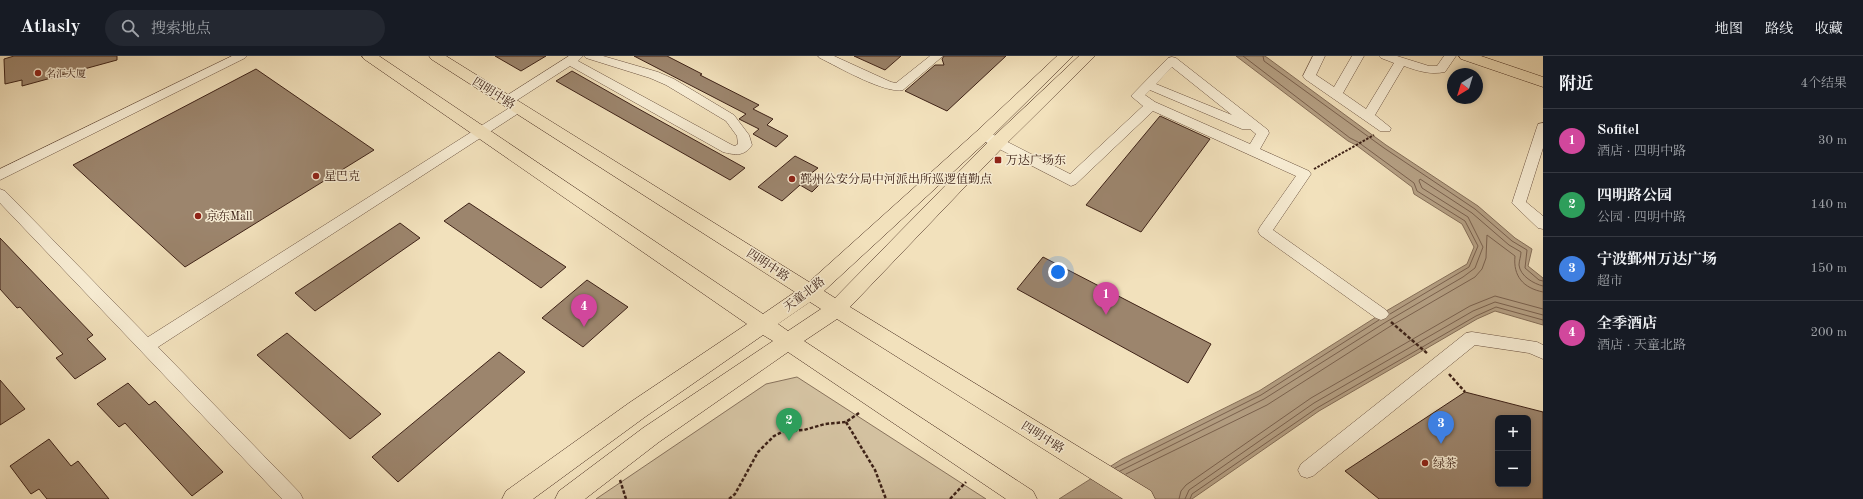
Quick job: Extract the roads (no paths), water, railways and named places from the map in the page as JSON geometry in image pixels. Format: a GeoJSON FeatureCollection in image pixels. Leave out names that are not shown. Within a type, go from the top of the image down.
{"type":"FeatureCollection","features":[{"type":"Feature","properties":{"kind":"main road"},"geometry":{"type":"LineString","coordinates":[[369,56],[788,342],[1020,496]]}},
{"type":"Feature","properties":{"kind":"main road","name":"四明中路"},"geometry":{"type":"LineString","coordinates":[[436,56],[725,237],[836,309],[1143,499]]}},
{"type":"Feature","properties":{"kind":"main road","name":"天童北路"},"geometry":{"type":"LineString","coordinates":[[514,499],[644,406],[810,292],[990,139],[1066,56]]}},
{"type":"Feature","properties":{"kind":"main road"},"geometry":{"type":"LineString","coordinates":[[567,499],[651,435],[836,309],[990,139],[1088,56]]}},
{"type":"Feature","properties":{"kind":"main road"},"geometry":{"type":"LineString","coordinates":[[1466,56],[1543,82]]}},
{"type":"Feature","properties":{"kind":"street"},"geometry":{"type":"LineString","coordinates":[[0,175],[241,56]]}},
{"type":"Feature","properties":{"kind":"street"},"geometry":{"type":"LineString","coordinates":[[147,346],[480,132],[512,104],[574,59],[728,149],[737,152],[745,145],[744,135],[730,118],[670,82],[654,75],[590,56]]}},
{"type":"Feature","properties":{"kind":"street"},"geometry":{"type":"LineString","coordinates":[[824,56],[889,86],[899,87],[937,56]]}},
{"type":"Feature","properties":{"kind":"street"},"geometry":{"type":"LineString","coordinates":[[1319,56],[1309,76],[1385,128]]}},
{"type":"Feature","properties":{"kind":"street"},"geometry":{"type":"LineString","coordinates":[[1336,94],[1358,56]]}},
{"type":"Feature","properties":{"kind":"street"},"geometry":{"type":"LineString","coordinates":[[1385,56],[1428,70],[1441,69],[1450,56]]}},
{"type":"Feature","properties":{"kind":"street"},"geometry":{"type":"LineString","coordinates":[[1263,133],[1172,61],[1137,96],[1151,105],[1304,174],[1265,231],[1381,314]]}},
{"type":"Feature","properties":{"kind":"street"},"geometry":{"type":"LineString","coordinates":[[1368,116],[1400,62]]}},
{"type":"Feature","properties":{"kind":"street"},"geometry":{"type":"LineString","coordinates":[[1148,85],[1263,133]]}},
{"type":"Feature","properties":{"kind":"street"},"geometry":{"type":"LineString","coordinates":[[990,139],[1071,181],[1151,105]]}},
{"type":"Feature","properties":{"kind":"street"},"geometry":{"type":"LineString","coordinates":[[1543,127],[1520,203],[1543,224]]}},
{"type":"Feature","properties":{"kind":"street"},"geometry":{"type":"LineString","coordinates":[[1252,151],[1263,133]]}},
{"type":"Feature","properties":{"kind":"street"},"geometry":{"type":"LineString","coordinates":[[0,194],[294,499]]}},
{"type":"Feature","properties":{"kind":"street"},"geometry":{"type":"LineString","coordinates":[[1307,470],[1472,338],[1532,347],[1543,352]]}},
{"type":"Feature","properties":{"kind":"water"},"geometry":{"type":"Polygon","coordinates":[[[1236,56],[1265,56],[1386,145],[1478,206],[1515,238],[1532,249],[1528,266],[1543,278],[1543,325],[1495,311],[1477,319],[1319,411],[1192,499],[1059,499],[1122,459],[1259,391],[1381,314],[1467,264],[1474,247],[1462,224],[1414,194],[1412,187],[1356,145],[1348,141],[1236,56]]]}},
{"type":"Feature","properties":{"kind":"place","name":"名汇大厦"},"geometry":{"type":"Point","coordinates":[38,73]}},
{"type":"Feature","properties":{"kind":"place","name":"万达广场东"},"geometry":{"type":"Point","coordinates":[998,160]}},
{"type":"Feature","properties":{"kind":"place","name":"星巴克"},"geometry":{"type":"Point","coordinates":[316,176]}},
{"type":"Feature","properties":{"kind":"place","name":"鄞州公安分局中河派出所巡逻值勤点"},"geometry":{"type":"Point","coordinates":[792,179]}},
{"type":"Feature","properties":{"kind":"place","name":"京东Mall"},"geometry":{"type":"Point","coordinates":[198,216]}},
{"type":"Feature","properties":{"kind":"place","name":"Sofitel"},"geometry":{"type":"Point","coordinates":[1106,315]}},
{"type":"Feature","properties":{"kind":"place","name":"全季酒店"},"geometry":{"type":"Point","coordinates":[584,327]}},
{"type":"Feature","properties":{"kind":"place","name":"四明路公园"},"geometry":{"type":"Point","coordinates":[789,441]}},
{"type":"Feature","properties":{"kind":"place","name":"宁波鄞州万达广场"},"geometry":{"type":"Point","coordinates":[1441,444]}},
{"type":"Feature","properties":{"kind":"place","name":"绿茶"},"geometry":{"type":"Point","coordinates":[1425,463]}}]}
